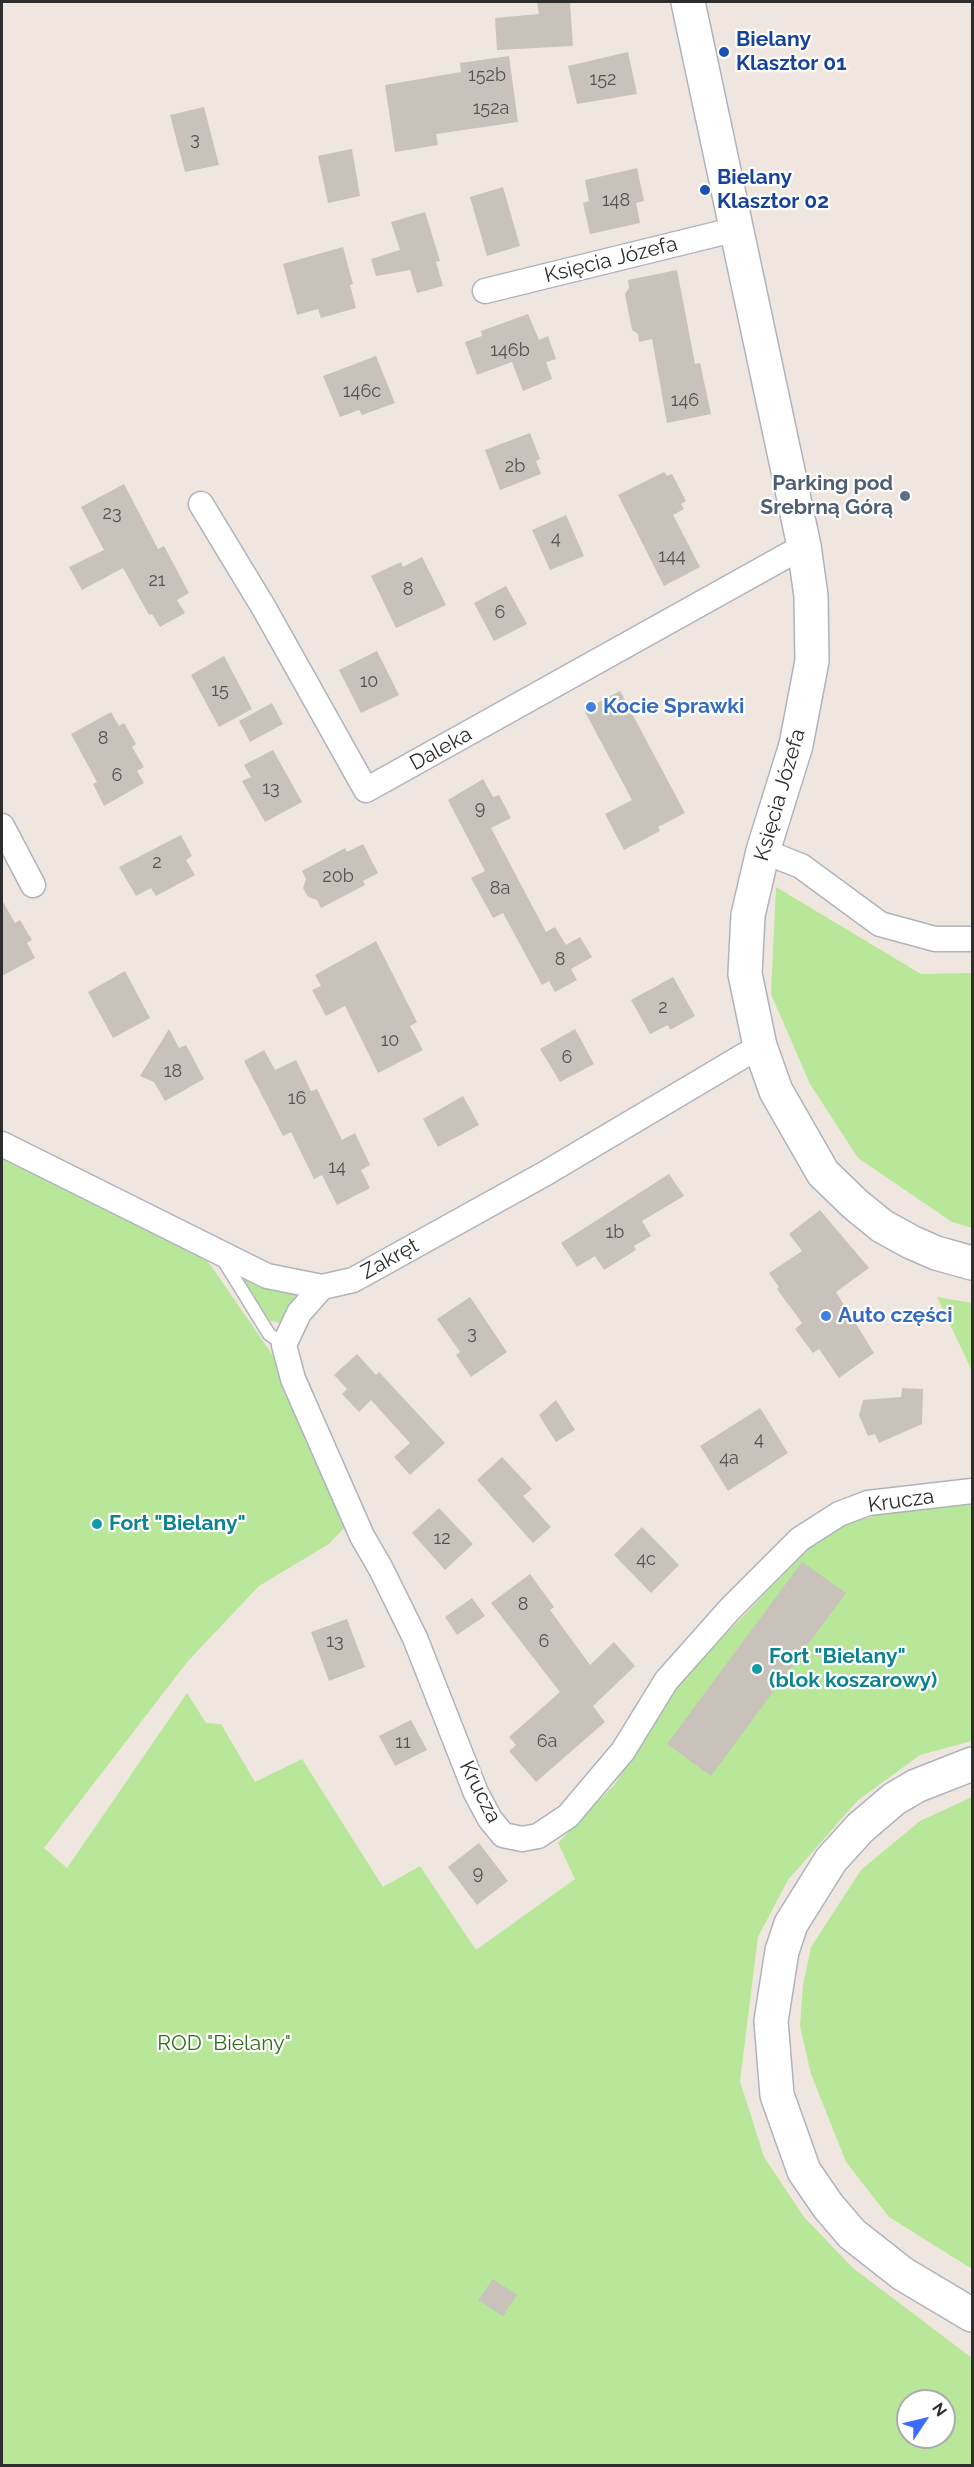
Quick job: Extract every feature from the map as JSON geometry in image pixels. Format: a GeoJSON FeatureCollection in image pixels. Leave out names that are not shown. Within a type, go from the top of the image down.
{"type":"FeatureCollection","features":[{"type":"Feature","properties":{"kind":"street","name":"Księcia Józefa"},"geometry":{"type":"LineString","coordinates":[[688,2],[804,546],[811,596],[812,661],[796,745],[763,851],[748,915],[745,974],[760,1046],[776,1091],[823,1173],[882,1226],[936,1253],[972,1263]]}},
{"type":"Feature","properties":{"kind":"street","name":"Księcia Józefa"},"geometry":{"type":"LineString","coordinates":[[485,291],[737,229]]}},
{"type":"Feature","properties":{"kind":"street","name":"Daleka"},"geometry":{"type":"LineString","coordinates":[[201,504],[264,608],[366,790],[804,546]]}},
{"type":"Feature","properties":{"kind":"street"},"geometry":{"type":"LineString","coordinates":[[2,826],[33,885]]}},
{"type":"Feature","properties":{"kind":"street"},"geometry":{"type":"LineString","coordinates":[[763,851],[801,866],[880,924],[935,939],[972,939]]}},
{"type":"Feature","properties":{"kind":"street","name":"Zakręt"},"geometry":{"type":"LineString","coordinates":[[2,1144],[267,1276],[322,1287],[352,1280],[506,1196],[760,1046]]}},
{"type":"Feature","properties":{"kind":"street"},"geometry":{"type":"LineString","coordinates":[[285,1345],[299,1313],[322,1287]]}},
{"type":"Feature","properties":{"kind":"street","name":"Krucza"},"geometry":{"type":"LineString","coordinates":[[285,1345],[293,1379],[362,1536],[415,1638],[476,1793],[490,1819],[504,1835],[522,1839],[538,1836],[568,1816],[623,1751],[666,1681],[730,1609],[800,1539],[839,1514],[868,1503],[972,1491]]}},
{"type":"Feature","properties":{"kind":"street"},"geometry":{"type":"LineString","coordinates":[[972,1764],[916,1786],[894,1799],[860,1828],[831,1860],[791,1924],[782,1951],[771,2021],[777,2095],[804,2171],[828,2206],[852,2234],[903,2274],[972,2315]]}},
{"type":"Feature","properties":{"kind":"lane"},"geometry":{"type":"LineString","coordinates":[[218,1252],[269,1334],[285,1345]]}},
{"type":"Feature","properties":{"kind":"green space"},"geometry":{"type":"Polygon","coordinates":[[[776,887],[921,974],[972,973],[972,1228],[952,1222],[858,1158],[810,1084],[771,994],[776,887]]]}},
{"type":"Feature","properties":{"kind":"green space","name":"ROD \"Bielany\""},"geometry":{"type":"Polygon","coordinates":[[[2,1158],[157,1232],[207,1260],[274,1357],[295,1415],[334,1490],[345,1527],[329,1544],[259,1586],[188,1661],[44,1848],[67,1868],[187,1693],[206,1723],[221,1724],[255,1782],[302,1759],[383,1887],[420,1866],[476,1950],[575,1879],[558,1843],[615,1784],[673,1689],[811,1546],[849,1523],[896,1510],[972,1505],[972,1741],[920,1755],[857,1801],[788,1880],[758,1937],[740,2081],[764,2157],[804,2217],[853,2268],[972,2358],[972,2465],[2,2465],[2,1158]]]}},
{"type":"Feature","properties":{"kind":"green space"},"geometry":{"type":"Polygon","coordinates":[[[239,1272],[303,1290],[281,1323],[266,1320],[239,1272]]]}},
{"type":"Feature","properties":{"kind":"green space"},"geometry":{"type":"Polygon","coordinates":[[[937,1297],[972,1303],[972,1371],[937,1297]]]}},
{"type":"Feature","properties":{"kind":"green space"},"geometry":{"type":"Polygon","coordinates":[[[972,1797],[972,2269],[889,2217],[846,2162],[811,2074],[800,2026],[803,1985],[811,1947],[861,1870],[920,1821],[972,1797]]]}},
{"type":"Feature","properties":{"kind":"building"},"geometry":{"type":"Polygon","coordinates":[[[537,2],[570,2],[573,46],[497,50],[495,18],[539,14],[537,2]]]}},
{"type":"Feature","properties":{"kind":"building"},"geometry":{"type":"Polygon","coordinates":[[[628,52],[637,94],[577,104],[568,66],[628,52]]]}},
{"type":"Feature","properties":{"kind":"building"},"geometry":{"type":"Polygon","coordinates":[[[509,56],[518,122],[436,134],[438,145],[395,152],[385,85],[461,72],[460,63],[509,56]]]}},
{"type":"Feature","properties":{"kind":"building"},"geometry":{"type":"Polygon","coordinates":[[[204,107],[219,165],[185,172],[170,115],[204,107]]]}},
{"type":"Feature","properties":{"kind":"building"},"geometry":{"type":"Polygon","coordinates":[[[352,149],[360,196],[328,203],[318,156],[352,149]]]}},
{"type":"Feature","properties":{"kind":"building"},"geometry":{"type":"Polygon","coordinates":[[[637,168],[644,201],[636,203],[640,223],[590,234],[583,203],[589,201],[585,180],[637,168]]]}},
{"type":"Feature","properties":{"kind":"building"},"geometry":{"type":"Polygon","coordinates":[[[503,187],[520,246],[487,256],[470,197],[503,187]]]}},
{"type":"Feature","properties":{"kind":"building"},"geometry":{"type":"Polygon","coordinates":[[[425,212],[440,261],[436,262],[443,286],[417,293],[410,270],[376,276],[371,259],[400,250],[391,222],[425,212]]]}},
{"type":"Feature","properties":{"kind":"building"},"geometry":{"type":"Polygon","coordinates":[[[343,247],[353,284],[350,285],[356,308],[321,318],[318,309],[297,315],[283,264],[343,247]]]}},
{"type":"Feature","properties":{"kind":"building"},"geometry":{"type":"Polygon","coordinates":[[[677,270],[695,364],[700,363],[711,414],[667,423],[652,339],[639,342],[638,334],[632,330],[625,294],[629,288],[628,280],[677,270]]]}},
{"type":"Feature","properties":{"kind":"building"},"geometry":{"type":"Polygon","coordinates":[[[528,314],[539,340],[548,336],[556,359],[546,362],[552,379],[523,391],[512,362],[477,375],[465,342],[482,336],[481,331],[528,314]]]}},
{"type":"Feature","properties":{"kind":"building"},"geometry":{"type":"Polygon","coordinates":[[[376,356],[395,403],[362,415],[359,410],[340,417],[323,376],[376,356]]]}},
{"type":"Feature","properties":{"kind":"building"},"geometry":{"type":"Polygon","coordinates":[[[530,433],[540,459],[536,461],[541,474],[500,490],[485,450],[530,433]]]}},
{"type":"Feature","properties":{"kind":"building"},"geometry":{"type":"Polygon","coordinates":[[[664,472],[667,476],[672,474],[686,501],[681,504],[684,509],[673,515],[700,567],[664,586],[618,495],[664,472]]]}},
{"type":"Feature","properties":{"kind":"building"},"geometry":{"type":"Polygon","coordinates":[[[124,484],[158,549],[164,546],[189,593],[177,600],[185,613],[160,627],[152,614],[149,615],[123,568],[82,590],[69,567],[104,550],[81,507],[124,484]]]}},
{"type":"Feature","properties":{"kind":"building"},"geometry":{"type":"Polygon","coordinates":[[[566,515],[584,556],[550,570],[532,530],[566,515]]]}},
{"type":"Feature","properties":{"kind":"building"},"geometry":{"type":"Polygon","coordinates":[[[422,557],[446,605],[396,628],[371,576],[401,562],[403,567],[422,557]]]}},
{"type":"Feature","properties":{"kind":"building"},"geometry":{"type":"Polygon","coordinates":[[[506,586],[527,624],[494,641],[474,603],[506,586]]]}},
{"type":"Feature","properties":{"kind":"building"},"geometry":{"type":"Polygon","coordinates":[[[377,651],[399,695],[361,713],[339,670],[377,651]]]}},
{"type":"Feature","properties":{"kind":"building"},"geometry":{"type":"Polygon","coordinates":[[[224,656],[252,709],[219,727],[191,675],[224,656]]]}},
{"type":"Feature","properties":{"kind":"building"},"geometry":{"type":"Polygon","coordinates":[[[620,691],[685,813],[658,827],[660,831],[624,850],[605,814],[632,800],[584,710],[620,691]]]}},
{"type":"Feature","properties":{"kind":"building"},"geometry":{"type":"Polygon","coordinates":[[[272,703],[283,724],[250,742],[239,721],[272,703]]]}},
{"type":"Feature","properties":{"kind":"building"},"geometry":{"type":"Polygon","coordinates":[[[111,712],[119,726],[124,723],[136,744],[132,747],[144,767],[137,771],[144,783],[104,806],[93,784],[97,782],[71,734],[111,712]]]}},
{"type":"Feature","properties":{"kind":"building"},"geometry":{"type":"Polygon","coordinates":[[[273,750],[302,802],[265,822],[242,781],[251,777],[244,765],[273,750]]]}},
{"type":"Feature","properties":{"kind":"building"},"geometry":{"type":"Polygon","coordinates":[[[483,779],[493,797],[499,795],[511,818],[491,828],[546,932],[555,927],[566,945],[580,937],[592,957],[571,969],[577,980],[555,992],[549,981],[542,985],[503,913],[493,918],[471,878],[485,871],[448,800],[483,779]]]}},
{"type":"Feature","properties":{"kind":"building"},"geometry":{"type":"Polygon","coordinates":[[[181,835],[192,856],[186,860],[195,875],[156,896],[151,888],[136,896],[119,867],[181,835]]]}},
{"type":"Feature","properties":{"kind":"building"},"geometry":{"type":"Polygon","coordinates":[[[363,844],[378,873],[363,881],[365,885],[321,908],[317,900],[308,897],[303,888],[306,879],[302,871],[345,848],[347,852],[363,844]]]}},
{"type":"Feature","properties":{"kind":"building"},"geometry":{"type":"Polygon","coordinates":[[[2,900],[15,923],[20,920],[32,940],[27,943],[35,958],[2,976],[2,900]]]}},
{"type":"Feature","properties":{"kind":"building"},"geometry":{"type":"Polygon","coordinates":[[[376,941],[417,1022],[410,1026],[423,1050],[378,1073],[345,1006],[326,1016],[312,990],[321,986],[315,975],[376,941]]]}},
{"type":"Feature","properties":{"kind":"building"},"geometry":{"type":"Polygon","coordinates":[[[125,971],[150,1018],[113,1038],[88,992],[125,971]]]}},
{"type":"Feature","properties":{"kind":"building"},"geometry":{"type":"Polygon","coordinates":[[[673,977],[695,1016],[670,1030],[668,1025],[650,1034],[631,1000],[673,977]]]}},
{"type":"Feature","properties":{"kind":"building"},"geometry":{"type":"Polygon","coordinates":[[[169,1029],[179,1048],[186,1045],[204,1079],[165,1101],[154,1082],[140,1076],[169,1029]]]}},
{"type":"Feature","properties":{"kind":"building"},"geometry":{"type":"Polygon","coordinates":[[[575,1029],[594,1064],[560,1082],[540,1049],[575,1029]]]}},
{"type":"Feature","properties":{"kind":"building"},"geometry":{"type":"Polygon","coordinates":[[[264,1050],[275,1070],[296,1060],[311,1091],[317,1089],[342,1140],[355,1133],[370,1165],[361,1170],[370,1188],[337,1205],[322,1175],[314,1179],[291,1132],[283,1136],[244,1061],[264,1050]]]}},
{"type":"Feature","properties":{"kind":"building"},"geometry":{"type":"Polygon","coordinates":[[[463,1096],[479,1125],[438,1147],[423,1119],[463,1096]]]}},
{"type":"Feature","properties":{"kind":"building"},"geometry":{"type":"Polygon","coordinates":[[[669,1174],[684,1196],[642,1221],[651,1236],[634,1246],[636,1250],[604,1270],[595,1256],[577,1267],[561,1243],[669,1174]]]}},
{"type":"Feature","properties":{"kind":"building"},"geometry":{"type":"Polygon","coordinates":[[[820,1210],[869,1268],[836,1292],[874,1353],[839,1378],[819,1349],[813,1353],[795,1329],[802,1323],[777,1289],[779,1287],[769,1273],[802,1251],[789,1234],[820,1210]]]}},
{"type":"Feature","properties":{"kind":"building"},"geometry":{"type":"Polygon","coordinates":[[[470,1297],[507,1352],[471,1377],[456,1355],[460,1352],[437,1319],[470,1297]]]}},
{"type":"Feature","properties":{"kind":"building"},"geometry":{"type":"Polygon","coordinates":[[[357,1354],[376,1375],[379,1372],[445,1443],[410,1475],[394,1457],[410,1443],[371,1400],[359,1412],[342,1394],[347,1389],[334,1375],[357,1354]]]}},
{"type":"Feature","properties":{"kind":"building"},"geometry":{"type":"Polygon","coordinates":[[[902,1388],[923,1389],[922,1424],[879,1443],[875,1434],[868,1436],[859,1415],[863,1400],[901,1397],[902,1388]]]}},
{"type":"Feature","properties":{"kind":"building"},"geometry":{"type":"Polygon","coordinates":[[[556,1400],[575,1430],[556,1442],[539,1415],[556,1400]]]}},
{"type":"Feature","properties":{"kind":"building"},"geometry":{"type":"Polygon","coordinates":[[[760,1408],[788,1453],[728,1491],[700,1446],[760,1408]]]}},
{"type":"Feature","properties":{"kind":"building"},"geometry":{"type":"Polygon","coordinates":[[[502,1457],[532,1489],[523,1496],[551,1527],[533,1543],[477,1480],[502,1457]]]}},
{"type":"Feature","properties":{"kind":"building"},"geometry":{"type":"Polygon","coordinates":[[[439,1508],[473,1544],[445,1570],[412,1533],[439,1508]]]}},
{"type":"Feature","properties":{"kind":"building"},"geometry":{"type":"Polygon","coordinates":[[[642,1527],[679,1565],[651,1593],[614,1555],[642,1527]]]}},
{"type":"Feature","properties":{"kind":"building","name":"Fort \"Bielany\" (blok koszarowy)"},"geometry":{"type":"Polygon","coordinates":[[[802,1562],[846,1593],[711,1776],[667,1744],[802,1562]]]}},
{"type":"Feature","properties":{"kind":"building"},"geometry":{"type":"Polygon","coordinates":[[[530,1574],[554,1607],[550,1610],[590,1665],[614,1642],[635,1666],[593,1706],[605,1722],[536,1782],[509,1751],[516,1745],[509,1737],[560,1692],[491,1603],[530,1574]]]}},
{"type":"Feature","properties":{"kind":"building"},"geometry":{"type":"Polygon","coordinates":[[[472,1598],[485,1616],[457,1635],[445,1617],[472,1598]]]}},
{"type":"Feature","properties":{"kind":"building"},"geometry":{"type":"Polygon","coordinates":[[[347,1619],[365,1667],[329,1681],[311,1632],[347,1619]]]}},
{"type":"Feature","properties":{"kind":"building"},"geometry":{"type":"Polygon","coordinates":[[[411,1720],[427,1750],[395,1766],[379,1736],[411,1720]]]}},
{"type":"Feature","properties":{"kind":"building"},"geometry":{"type":"Polygon","coordinates":[[[479,1843],[508,1881],[477,1905],[448,1867],[479,1843]]]}},
{"type":"Feature","properties":{"kind":"building"},"geometry":{"type":"Polygon","coordinates":[[[493,2279],[517,2295],[503,2316],[478,2300],[493,2279]]]}},
{"type":"Feature","properties":{"kind":"place","name":"Bielany Klasztor 01"},"geometry":{"type":"Point","coordinates":[724,52]}},
{"type":"Feature","properties":{"kind":"place","name":"Bielany Klasztor 02"},"geometry":{"type":"Point","coordinates":[705,190]}},
{"type":"Feature","properties":{"kind":"place","name":"Parking pod Srebrną Górą"},"geometry":{"type":"Point","coordinates":[905,496]}},
{"type":"Feature","properties":{"kind":"place","name":"Kocie Sprawki"},"geometry":{"type":"Point","coordinates":[591,707]}},
{"type":"Feature","properties":{"kind":"place","name":"Auto części"},"geometry":{"type":"Point","coordinates":[826,1316]}},
{"type":"Feature","properties":{"kind":"place","name":"Fort \"Bielany\""},"geometry":{"type":"Point","coordinates":[97,1524]}},
{"type":"Feature","properties":{"kind":"place","name":"Fort \"Bielany\" (blok koszarowy)"},"geometry":{"type":"Point","coordinates":[757,1669]}}]}
